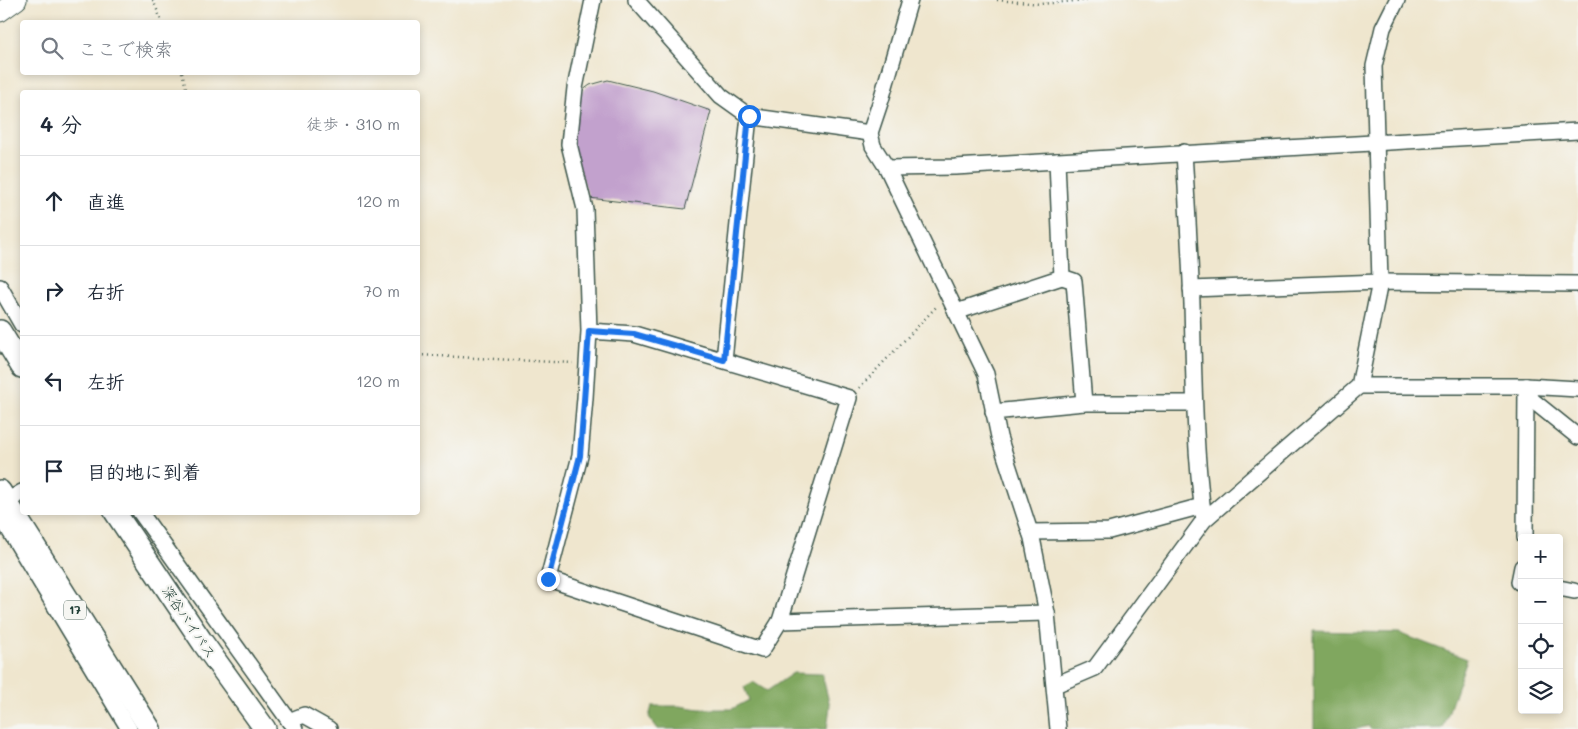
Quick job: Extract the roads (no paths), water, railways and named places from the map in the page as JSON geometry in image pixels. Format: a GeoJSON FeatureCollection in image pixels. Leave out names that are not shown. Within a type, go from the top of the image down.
{"type":"FeatureCollection","features":[{"type":"Feature","properties":{"kind":"highway"},"geometry":{"type":"LineString","coordinates":[[0,331],[20,364]]}},
{"type":"Feature","properties":{"kind":"highway","name":"17"},"geometry":{"type":"LineString","coordinates":[[6,502],[150,729]]}},
{"type":"Feature","properties":{"kind":"highway","name":"深谷バイパス"},"geometry":{"type":"LineString","coordinates":[[117,515],[203,643],[265,729]]}},
{"type":"Feature","properties":{"kind":"main road"},"geometry":{"type":"LineString","coordinates":[[0,12],[16,0]]}},
{"type":"Feature","properties":{"kind":"street"},"geometry":{"type":"LineString","coordinates":[[589,331],[634,334],[849,398],[780,621],[762,650],[548,579],[580,456],[589,331],[585,208],[569,144],[575,88],[593,0]]}},
{"type":"Feature","properties":{"kind":"street"},"geometry":{"type":"LineString","coordinates":[[636,0],[721,96],[749,116],[870,133]]}},
{"type":"Feature","properties":{"kind":"street"},"geometry":{"type":"LineString","coordinates":[[910,0],[870,133],[873,146],[887,168],[986,374],[999,437],[1030,532],[1047,613],[1058,729]]}},
{"type":"Feature","properties":{"kind":"street"},"geometry":{"type":"LineString","coordinates":[[1359,386],[1380,282],[1374,66],[1383,28],[1397,0]]}},
{"type":"Feature","properties":{"kind":"street"},"geometry":{"type":"LineString","coordinates":[[724,360],[749,116]]}},
{"type":"Feature","properties":{"kind":"street"},"geometry":{"type":"LineString","coordinates":[[887,168],[955,167],[1578,130]]}},
{"type":"Feature","properties":{"kind":"street"},"geometry":{"type":"LineString","coordinates":[[1184,152],[1191,289],[1194,403],[1203,513]]}},
{"type":"Feature","properties":{"kind":"street"},"geometry":{"type":"LineString","coordinates":[[1057,160],[1062,277]]}},
{"type":"Feature","properties":{"kind":"street"},"geometry":{"type":"LineString","coordinates":[[952,305],[1062,277],[1074,281],[1084,403]]}},
{"type":"Feature","properties":{"kind":"street"},"geometry":{"type":"LineString","coordinates":[[1191,289],[1380,282],[1578,284]]}},
{"type":"Feature","properties":{"kind":"street"},"geometry":{"type":"LineString","coordinates":[[0,287],[20,322]]}},
{"type":"Feature","properties":{"kind":"street"},"geometry":{"type":"LineString","coordinates":[[1055,685],[1095,668],[1203,513],[1359,386],[1526,386],[1578,389]]}},
{"type":"Feature","properties":{"kind":"street"},"geometry":{"type":"LineString","coordinates":[[1526,386],[1532,400],[1578,437]]}},
{"type":"Feature","properties":{"kind":"street"},"geometry":{"type":"LineString","coordinates":[[1525,534],[1526,386]]}},
{"type":"Feature","properties":{"kind":"street"},"geometry":{"type":"LineString","coordinates":[[993,412],[1084,403],[1194,403]]}},
{"type":"Feature","properties":{"kind":"street"},"geometry":{"type":"LineString","coordinates":[[6,502],[129,729]]}},
{"type":"Feature","properties":{"kind":"street"},"geometry":{"type":"LineString","coordinates":[[1030,532],[1109,531],[1203,513]]}},
{"type":"Feature","properties":{"kind":"street"},"geometry":{"type":"LineString","coordinates":[[142,515],[292,725],[304,714],[329,729]]}},
{"type":"Feature","properties":{"kind":"street"},"geometry":{"type":"LineString","coordinates":[[780,621],[1047,613]]}}]}
